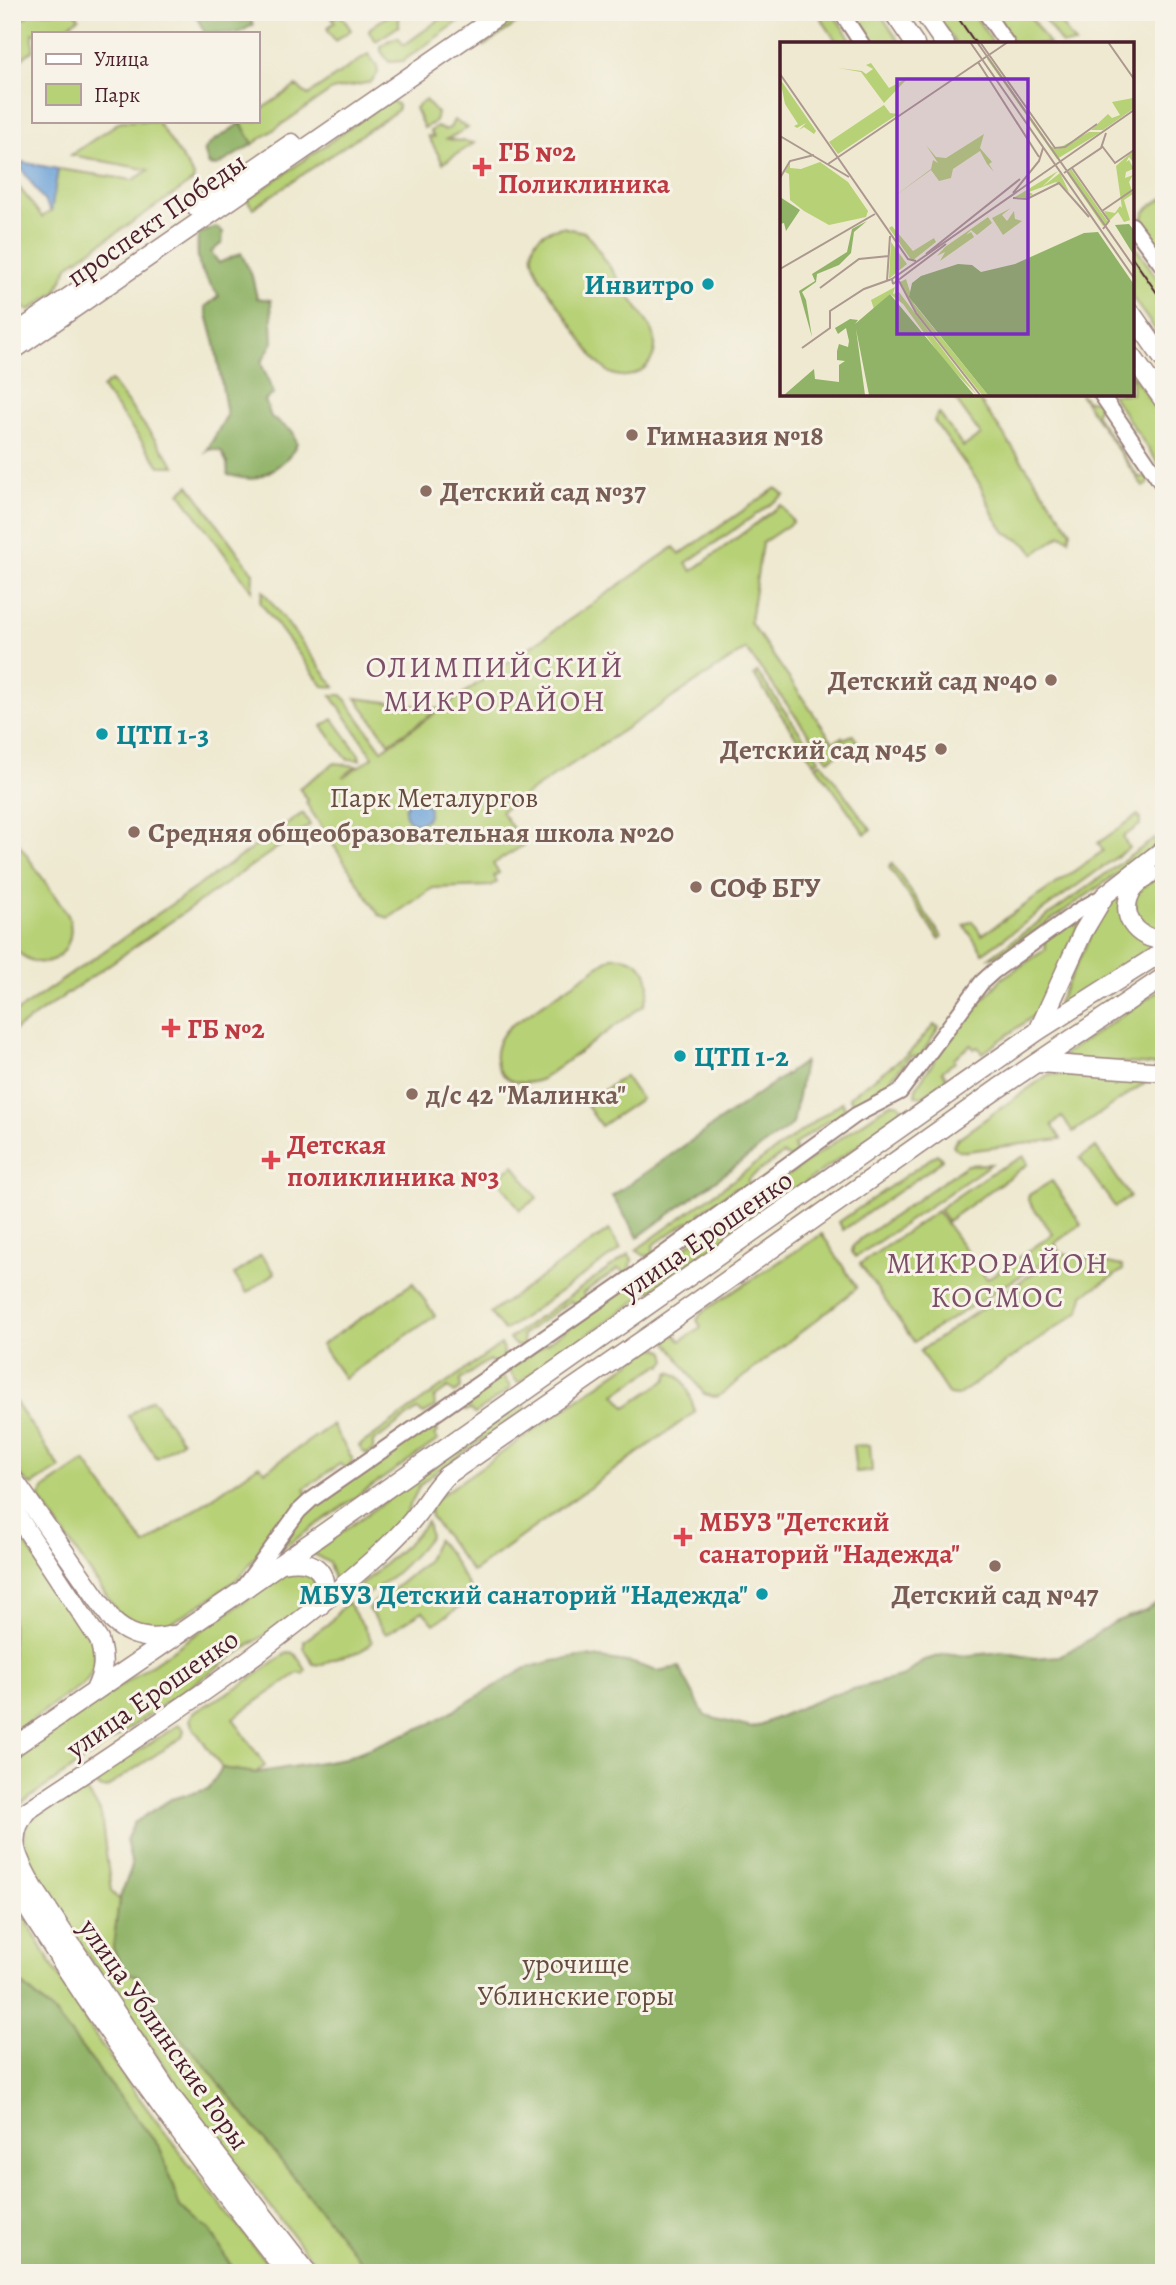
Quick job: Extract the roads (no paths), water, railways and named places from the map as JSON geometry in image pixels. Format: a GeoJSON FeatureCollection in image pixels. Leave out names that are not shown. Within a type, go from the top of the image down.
{"type":"FeatureCollection","features":[{"type":"Feature","properties":{"kind":"main road","name":"проспект Победы"},"geometry":{"type":"LineString","coordinates":[[12,336],[483,12]]}},
{"type":"Feature","properties":{"kind":"main road","name":"проспект Победы"},"geometry":{"type":"LineString","coordinates":[[12,351],[503,12]]}},
{"type":"Feature","properties":{"kind":"main road"},"geometry":{"type":"LineString","coordinates":[[893,12],[914,42]]}},
{"type":"Feature","properties":{"kind":"main road"},"geometry":{"type":"LineString","coordinates":[[923,12],[944,42]]}},
{"type":"Feature","properties":{"kind":"main road"},"geometry":{"type":"LineString","coordinates":[[1134,317],[1164,359]]}},
{"type":"Feature","properties":{"kind":"main road"},"geometry":{"type":"LineString","coordinates":[[1134,359],[1164,401]]}},
{"type":"Feature","properties":{"kind":"main road"},"geometry":{"type":"LineString","coordinates":[[1164,849],[1105,894],[1031,1036],[1039,1063],[1164,1072]]}},
{"type":"Feature","properties":{"kind":"main road"},"geometry":{"type":"LineString","coordinates":[[1164,864],[1134,887],[1128,900],[1128,913],[1139,933],[1148,939],[1164,940]]}},
{"type":"Feature","properties":{"kind":"main road","name":"улица Ерошенко"},"geometry":{"type":"LineString","coordinates":[[12,1748],[240,1592],[1031,1036],[1164,951]]}},
{"type":"Feature","properties":{"kind":"main road","name":"улица Ерошенко"},"geometry":{"type":"LineString","coordinates":[[19,1816],[320,1606],[379,1555],[407,1526],[433,1488],[446,1476],[999,1088],[1164,977]]}},
{"type":"Feature","properties":{"kind":"main road"},"geometry":{"type":"LineString","coordinates":[[12,1478],[113,1622],[124,1632],[139,1637],[162,1638],[178,1634]]}},
{"type":"Feature","properties":{"kind":"main road"},"geometry":{"type":"LineString","coordinates":[[12,1508],[99,1640],[104,1658],[103,1675],[95,1690]]}},
{"type":"Feature","properties":{"kind":"main road"},"geometry":{"type":"LineString","coordinates":[[281,1563],[295,1560],[318,1568],[325,1586],[320,1606]]}},
{"type":"Feature","properties":{"kind":"main road","name":"улица Ублинские Горы"},"geometry":{"type":"LineString","coordinates":[[19,1816],[15,1842],[20,1863],[34,1888],[171,2096],[308,2273]]}},
{"type":"Feature","properties":{"kind":"main road","name":"улица Ублинские Горы"},"geometry":{"type":"LineString","coordinates":[[12,1883],[159,2106],[287,2273]]}},
{"type":"Feature","properties":{"kind":"street"},"geometry":{"type":"LineString","coordinates":[[841,12],[862,42]]}},
{"type":"Feature","properties":{"kind":"street"},"geometry":{"type":"LineString","coordinates":[[985,12],[1006,42]]}},
{"type":"Feature","properties":{"kind":"street"},"geometry":{"type":"LineString","coordinates":[[1134,228],[1164,268]]}},
{"type":"Feature","properties":{"kind":"street"},"geometry":{"type":"LineString","coordinates":[[1102,396],[1164,487]]}},
{"type":"Feature","properties":{"kind":"street","name":"улица Ерошенко"},"geometry":{"type":"LineString","coordinates":[[240,1592],[292,1520],[311,1500],[632,1277],[856,1115],[900,1092],[982,982],[1079,910],[1105,894]]}},
{"type":"Feature","properties":{"kind":"water"},"geometry":{"type":"Polygon","coordinates":[[[16,161],[58,169],[51,212],[51,211],[16,161]]]}},
{"type":"Feature","properties":{"kind":"water"},"geometry":{"type":"Polygon","coordinates":[[[417,799],[426,802],[429,811],[426,820],[417,823],[408,820],[405,811],[408,802],[417,799]]]}},
{"type":"Feature","properties":{"kind":"tram line"},"geometry":{"type":"LineString","coordinates":[[954,12],[975,42]]}},
{"type":"Feature","properties":{"kind":"tram line"},"geometry":{"type":"LineString","coordinates":[[1134,260],[1164,303]]}},
{"type":"Feature","properties":{"kind":"place","name":"ГБ №2 Поликлиника"},"geometry":{"type":"Point","coordinates":[482,167]}},
{"type":"Feature","properties":{"kind":"place","name":"Инвитро"},"geometry":{"type":"Point","coordinates":[708,284]}},
{"type":"Feature","properties":{"kind":"place","name":"Гимназия №18"},"geometry":{"type":"Point","coordinates":[632,435]}},
{"type":"Feature","properties":{"kind":"place","name":"Детский сад №37"},"geometry":{"type":"Point","coordinates":[426,491]}},
{"type":"Feature","properties":{"kind":"place","name":"Детский сад №40"},"geometry":{"type":"Point","coordinates":[1051,680]}},
{"type":"Feature","properties":{"kind":"place","name":"ЦТП 1-3"},"geometry":{"type":"Point","coordinates":[102,734]}},
{"type":"Feature","properties":{"kind":"place","name":"Детский сад №45"},"geometry":{"type":"Point","coordinates":[941,749]}},
{"type":"Feature","properties":{"kind":"place","name":"Средняя общеобразовательная школа №20"},"geometry":{"type":"Point","coordinates":[134,832]}},
{"type":"Feature","properties":{"kind":"place","name":"СОФ БГУ"},"geometry":{"type":"Point","coordinates":[696,887]}},
{"type":"Feature","properties":{"kind":"place","name":"ГБ №2"},"geometry":{"type":"Point","coordinates":[171,1028]}},
{"type":"Feature","properties":{"kind":"place","name":"ЦТП 1-2"},"geometry":{"type":"Point","coordinates":[680,1056]}},
{"type":"Feature","properties":{"kind":"place","name":"д/с 42 \"Малинка\""},"geometry":{"type":"Point","coordinates":[412,1094]}},
{"type":"Feature","properties":{"kind":"place","name":"Детская поликлиника №3"},"geometry":{"type":"Point","coordinates":[271,1160]}},
{"type":"Feature","properties":{"kind":"place","name":"МБУЗ \"Детский санаторий \"Надежда\""},"geometry":{"type":"Point","coordinates":[683,1537]}},
{"type":"Feature","properties":{"kind":"place","name":"Детский сад №47"},"geometry":{"type":"Point","coordinates":[995,1566]}},
{"type":"Feature","properties":{"kind":"place","name":"МБУЗ Детский санаторий \"Надежда\""},"geometry":{"type":"Point","coordinates":[762,1594]}},
{"type":"Feature","properties":{"kind":"district","name":"ОЛИМПИЙСКИЙ МИКРОРАЙОН"},"geometry":{"type":"Point","coordinates":[495,684]}},
{"type":"Feature","properties":{"kind":"district","name":"МИКРОРАЙОН КОСМОС"},"geometry":{"type":"Point","coordinates":[998,1280]}},
{"type":"Feature","properties":{"kind":"park label","name":"Парк Металургов"},"geometry":{"type":"Point","coordinates":[434,797]}},
{"type":"Feature","properties":{"kind":"park label","name":"урочище Ублинские горы"},"geometry":{"type":"Point","coordinates":[576,1979]}}]}
